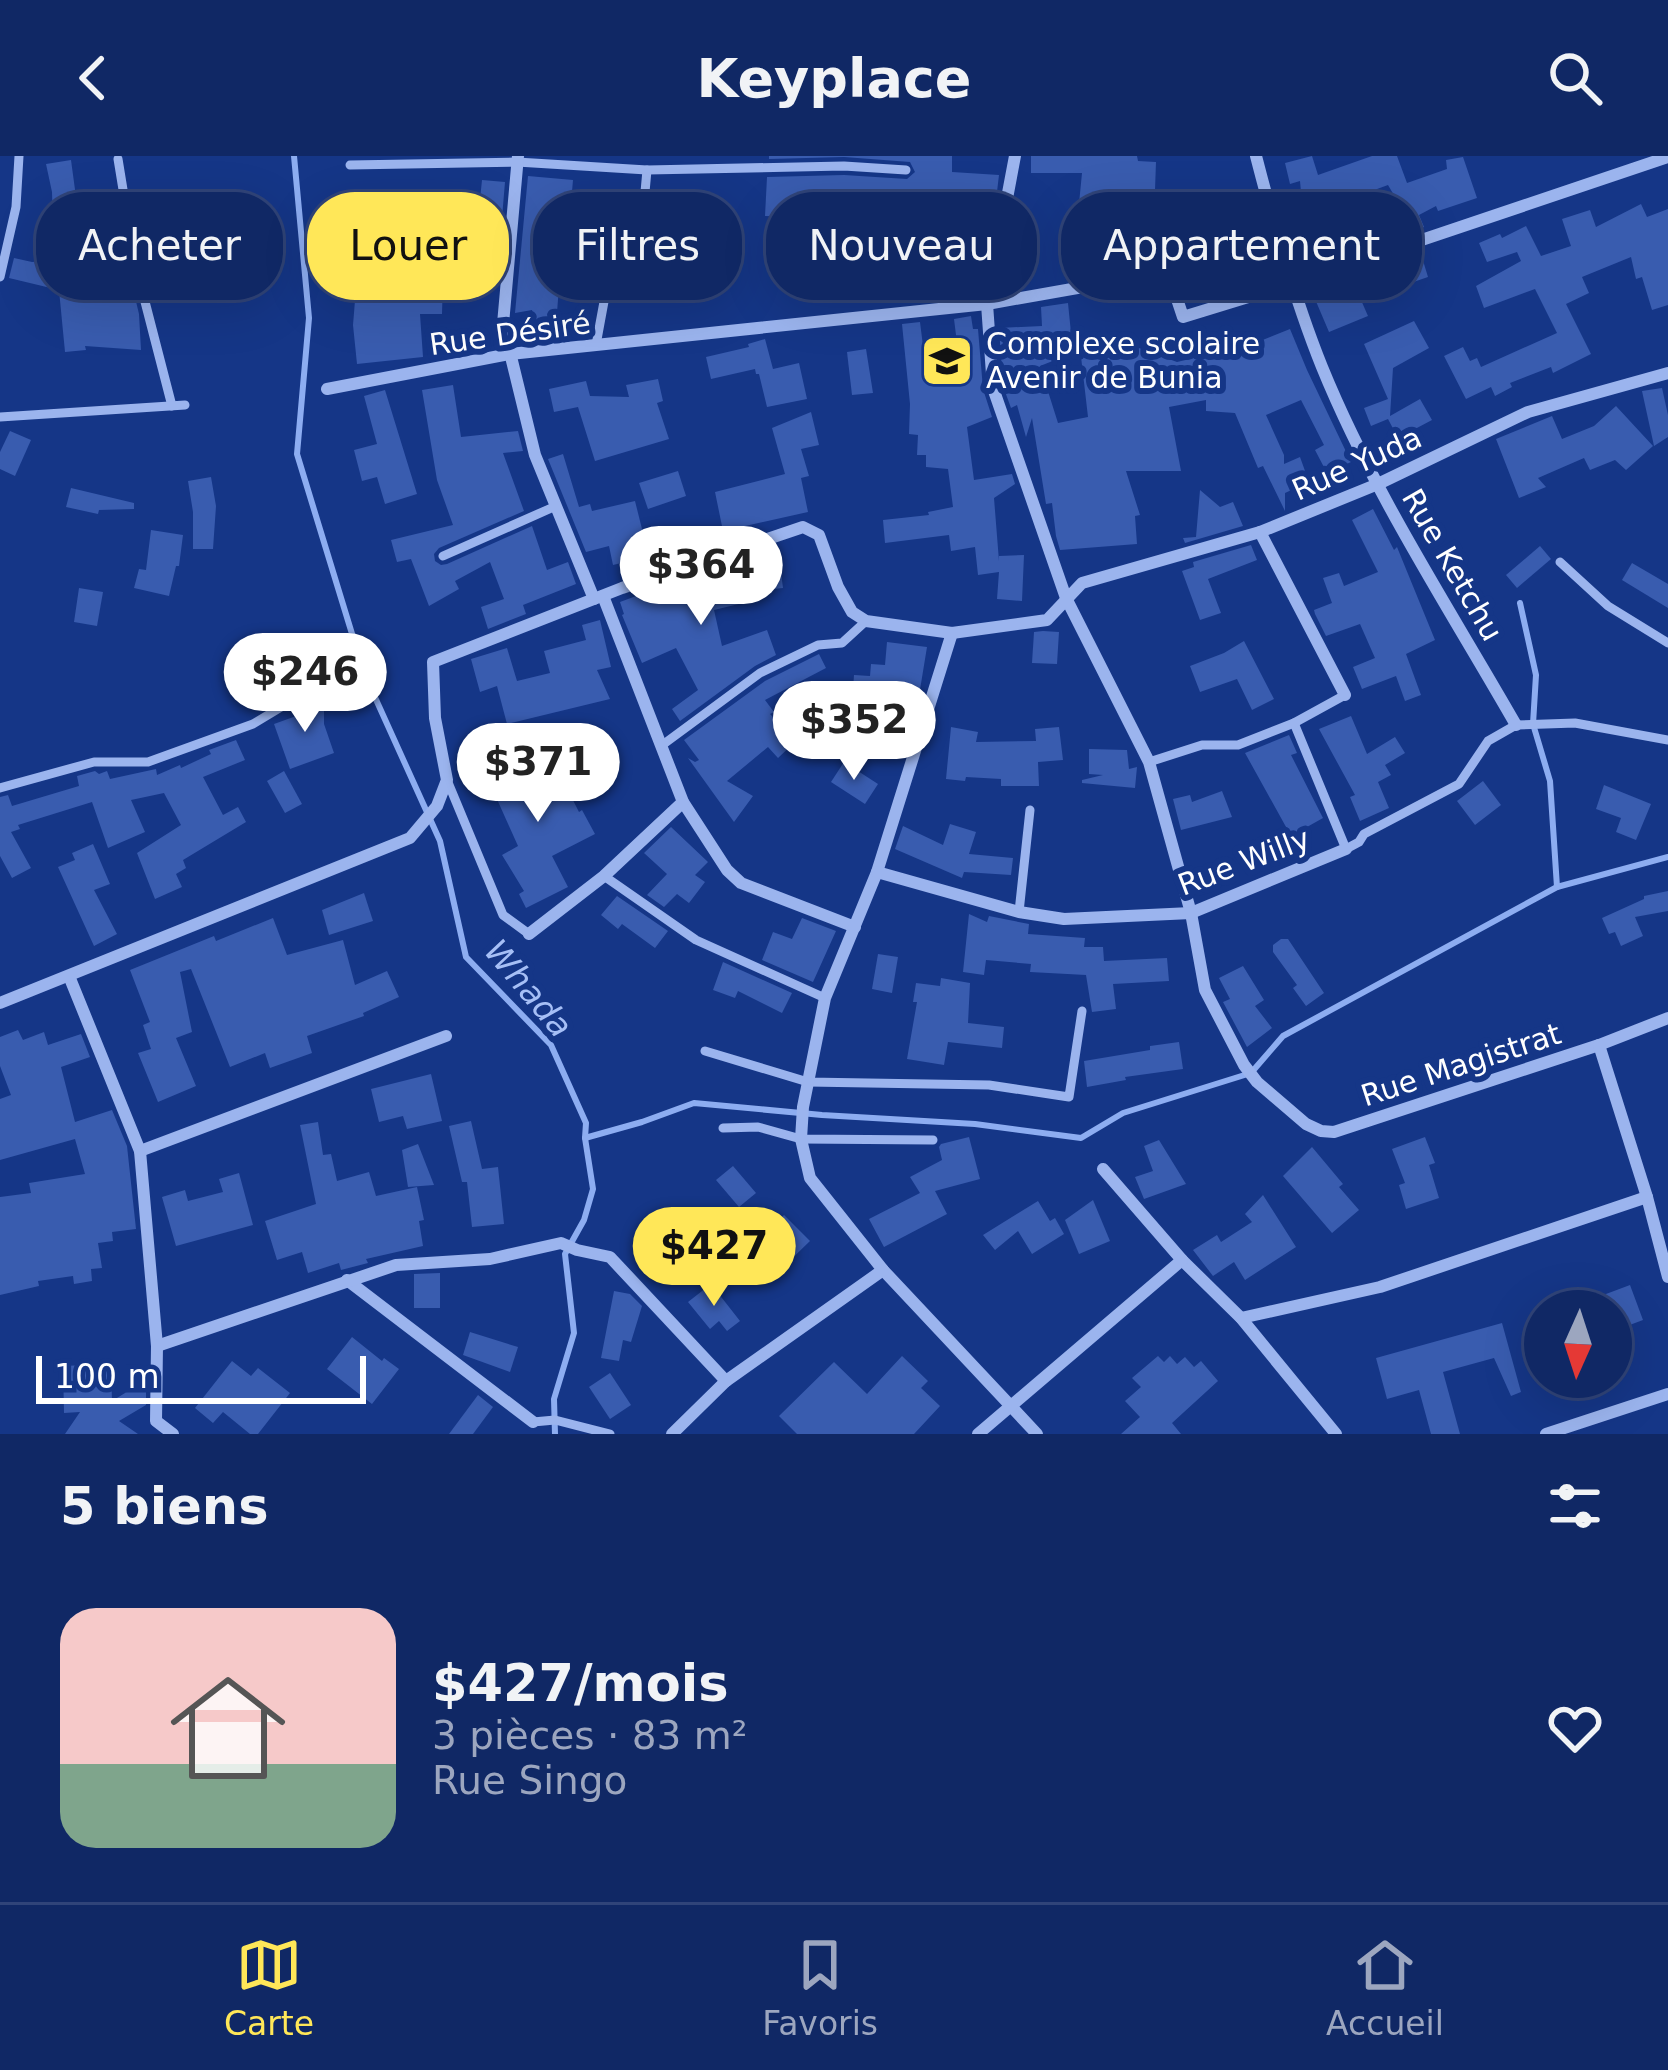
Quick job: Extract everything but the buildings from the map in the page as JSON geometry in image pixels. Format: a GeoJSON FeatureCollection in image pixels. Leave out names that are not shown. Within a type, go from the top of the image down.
{"type":"FeatureCollection","features":[{"type":"Feature","properties":{"kind":"street"},"geometry":{"type":"LineString","coordinates":[[1015,156],[987,304],[993,388],[1066,598],[1149,762],[1191,913]]}},
{"type":"Feature","properties":{"kind":"street","name":"Rue Ketchu"},"geometry":{"type":"LineString","coordinates":[[1256,156],[1267,192]]}},
{"type":"Feature","properties":{"kind":"street"},"geometry":{"type":"LineString","coordinates":[[1422,240],[1668,157]]}},
{"type":"Feature","properties":{"kind":"street"},"geometry":{"type":"LineString","coordinates":[[518,159],[503,324],[535,455],[682,802],[727,870],[741,883],[855,927]]}},
{"type":"Feature","properties":{"kind":"street","name":"Rue Désiré"},"geometry":{"type":"LineString","coordinates":[[327,388],[510,354],[987,304],[1061,291]]}},
{"type":"Feature","properties":{"kind":"street","name":"Rue Désiré"},"geometry":{"type":"LineString","coordinates":[[1177,300],[1183,317],[1238,300]]}},
{"type":"Feature","properties":{"kind":"street","name":"Rue Ketchu"},"geometry":{"type":"LineString","coordinates":[[1300,300],[1322,367],[1378,484],[1516,724]]}},
{"type":"Feature","properties":{"kind":"street","name":"Rue Yuda"},"geometry":{"type":"LineString","coordinates":[[866,621],[952,634],[1047,620],[1082,583],[1261,532],[1378,484],[1528,412],[1668,374]]}},
{"type":"Feature","properties":{"kind":"street"},"geometry":{"type":"LineString","coordinates":[[0,1004],[410,838],[437,806],[447,780],[435,718],[434,662],[598,597],[802,527],[819,536],[838,587],[852,612],[866,621]]}},
{"type":"Feature","properties":{"kind":"street"},"geometry":{"type":"LineString","coordinates":[[1261,532],[1345,695]]}},
{"type":"Feature","properties":{"kind":"street"},"geometry":{"type":"LineString","coordinates":[[952,634],[877,872],[825,998],[801,1136],[810,1178],[883,1270],[1036,1434]]}},
{"type":"Feature","properties":{"kind":"street"},"geometry":{"type":"LineString","coordinates":[[529,934],[604,876],[682,802]]}},
{"type":"Feature","properties":{"kind":"street","name":"Rue Willy"},"geometry":{"type":"LineString","coordinates":[[877,872],[1018,912],[1064,919],[1191,913],[1346,849]]}},
{"type":"Feature","properties":{"kind":"street","name":"Rue Magistrat"},"geometry":{"type":"LineString","coordinates":[[1191,913],[1205,991],[1244,1065],[1257,1082],[1321,1131],[1334,1132],[1598,1046],[1668,1277]]}},
{"type":"Feature","properties":{"kind":"street"},"geometry":{"type":"LineString","coordinates":[[69,976],[140,1151],[158,1346],[156,1421],[173,1434]]}},
{"type":"Feature","properties":{"kind":"street"},"geometry":{"type":"LineString","coordinates":[[1598,1046],[1668,1018]]}},
{"type":"Feature","properties":{"kind":"street"},"geometry":{"type":"LineString","coordinates":[[140,1151],[446,1036]]}},
{"type":"Feature","properties":{"kind":"street"},"geometry":{"type":"LineString","coordinates":[[1103,1169],[1240,1318],[1336,1434]]}},
{"type":"Feature","properties":{"kind":"street"},"geometry":{"type":"LineString","coordinates":[[1240,1318],[1380,1287],[1647,1197]]}},
{"type":"Feature","properties":{"kind":"street"},"geometry":{"type":"LineString","coordinates":[[158,1346],[396,1265],[490,1259],[561,1243],[610,1257],[726,1381]]}},
{"type":"Feature","properties":{"kind":"street"},"geometry":{"type":"LineString","coordinates":[[978,1434],[1182,1260]]}},
{"type":"Feature","properties":{"kind":"street"},"geometry":{"type":"LineString","coordinates":[[672,1434],[726,1381],[883,1270]]}},
{"type":"Feature","properties":{"kind":"street"},"geometry":{"type":"LineString","coordinates":[[347,1280],[533,1422]]}},
{"type":"Feature","properties":{"kind":"street"},"geometry":{"type":"LineString","coordinates":[[1546,1434],[1668,1394]]}},
{"type":"Feature","properties":{"kind":"lane"},"geometry":{"type":"LineString","coordinates":[[0,277],[16,207],[19,156]]}},
{"type":"Feature","properties":{"kind":"lane"},"geometry":{"type":"LineString","coordinates":[[118,159],[135,263],[172,406]]}},
{"type":"Feature","properties":{"kind":"lane"},"geometry":{"type":"LineString","coordinates":[[350,164],[518,159],[647,170],[845,161],[906,170]]}},
{"type":"Feature","properties":{"kind":"lane"},"geometry":{"type":"LineString","coordinates":[[596,345],[608,280],[640,247],[647,170]]}},
{"type":"Feature","properties":{"kind":"lane"},"geometry":{"type":"LineString","coordinates":[[0,418],[185,405]]}},
{"type":"Feature","properties":{"kind":"lane"},"geometry":{"type":"LineString","coordinates":[[443,556],[556,506]]}},
{"type":"Feature","properties":{"kind":"lane"},"geometry":{"type":"LineString","coordinates":[[1560,562],[1608,606],[1668,643]]}},
{"type":"Feature","properties":{"kind":"lane"},"geometry":{"type":"LineString","coordinates":[[661,746],[760,674],[818,645],[842,643],[866,621]]}},
{"type":"Feature","properties":{"kind":"lane"},"geometry":{"type":"LineString","coordinates":[[0,788],[94,762],[148,762],[253,724],[316,686]]}},
{"type":"Feature","properties":{"kind":"lane"},"geometry":{"type":"LineString","coordinates":[[1149,762],[1202,745],[1238,745],[1345,695]]}},
{"type":"Feature","properties":{"kind":"lane"},"geometry":{"type":"LineString","coordinates":[[1294,722],[1346,849]]}},
{"type":"Feature","properties":{"kind":"lane"},"geometry":{"type":"LineString","coordinates":[[1516,724],[1575,723],[1668,740]]}},
{"type":"Feature","properties":{"kind":"lane","name":"Rue Willy"},"geometry":{"type":"LineString","coordinates":[[1346,849],[1364,834],[1459,784],[1488,741],[1516,724]]}},
{"type":"Feature","properties":{"kind":"lane"},"geometry":{"type":"LineString","coordinates":[[447,780],[503,915],[529,934]]}},
{"type":"Feature","properties":{"kind":"lane"},"geometry":{"type":"LineString","coordinates":[[1018,912],[1030,810]]}},
{"type":"Feature","properties":{"kind":"lane"},"geometry":{"type":"LineString","coordinates":[[604,876],[696,940],[825,998]]}},
{"type":"Feature","properties":{"kind":"lane"},"geometry":{"type":"LineString","coordinates":[[705,1051],[808,1082],[989,1085],[1070,1097],[1082,1011]]}},
{"type":"Feature","properties":{"kind":"lane"},"geometry":{"type":"LineString","coordinates":[[723,1129],[758,1127],[801,1136],[933,1139]]}},
{"type":"Feature","properties":{"kind":"lane"},"geometry":{"type":"LineString","coordinates":[[533,1422],[555,1420],[610,1434]]}},
{"type":"Feature","properties":{"kind":"waterway","name":"Whada"},"geometry":{"type":"LineString","coordinates":[[294,156],[309,318],[297,454],[364,673],[440,841],[466,957],[551,1045],[586,1123],[593,1189],[584,1220],[565,1254],[574,1333],[554,1399],[555,1434]]}},
{"type":"Feature","properties":{"kind":"waterway"},"geometry":{"type":"LineString","coordinates":[[1520,603],[1536,675],[1533,724],[1550,781],[1557,887]]}},
{"type":"Feature","properties":{"kind":"waterway"},"geometry":{"type":"LineString","coordinates":[[585,1138],[694,1103],[975,1124],[1081,1138],[1123,1113],[1251,1073],[1283,1036],[1557,887],[1668,857]]}},
{"type":"Feature","properties":{"kind":"place","name":"Complexe scolaire Avenir de Bunia"},"geometry":{"type":"Point","coordinates":[947,361]}}]}
